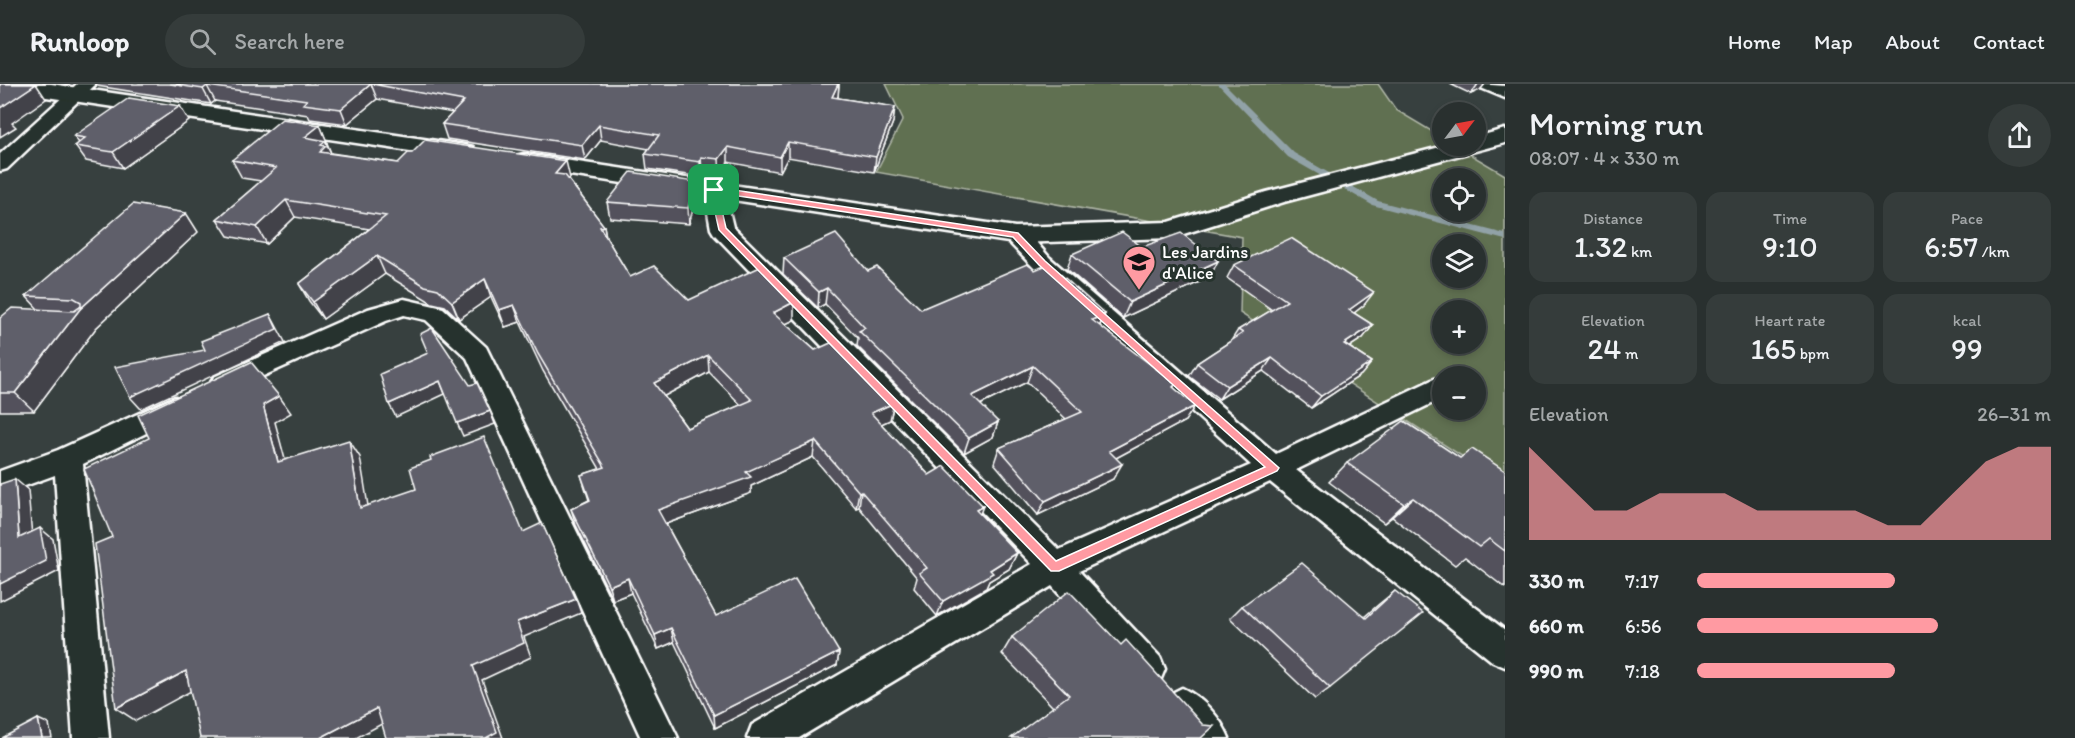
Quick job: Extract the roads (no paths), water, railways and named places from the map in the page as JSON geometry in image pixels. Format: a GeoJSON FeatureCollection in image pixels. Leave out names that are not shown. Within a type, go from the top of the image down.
{"type":"FeatureCollection","features":[{"type":"Feature","properties":{"kind":"street"},"geometry":{"type":"LineString","coordinates":[[6,84],[82,88],[496,156],[1015,235],[1171,230],[1275,197],[1434,156]]}},
{"type":"Feature","properties":{"kind":"street"},"geometry":{"type":"LineString","coordinates":[[1487,84],[1505,93]]}},
{"type":"Feature","properties":{"kind":"street"},"geometry":{"type":"LineString","coordinates":[[0,165],[82,88]]}},
{"type":"Feature","properties":{"kind":"street"},"geometry":{"type":"LineString","coordinates":[[1486,141],[1505,136]]}},
{"type":"Feature","properties":{"kind":"street"},"geometry":{"type":"LineString","coordinates":[[714,190],[722,229],[1055,567],[1211,738]]}},
{"type":"Feature","properties":{"kind":"street"},"geometry":{"type":"LineString","coordinates":[[1015,235],[1042,263],[1273,468],[1505,651]]}},
{"type":"Feature","properties":{"kind":"street"},"geometry":{"type":"LineString","coordinates":[[0,483],[68,458],[377,315],[404,307],[434,314],[477,353],[660,738]]}},
{"type":"Feature","properties":{"kind":"street"},"geometry":{"type":"LineString","coordinates":[[765,738],[1055,567],[1273,468],[1432,391]]}},
{"type":"Feature","properties":{"kind":"street"},"geometry":{"type":"LineString","coordinates":[[68,458],[91,738]]}},
{"type":"Feature","properties":{"kind":"waterway"},"geometry":{"type":"LineString","coordinates":[[1221,84],[1291,155],[1375,203],[1505,237]]}},
{"type":"Feature","properties":{"kind":"place","name":"Les Jardins d'Alice"},"geometry":{"type":"Point","coordinates":[1139,291]}}]}
